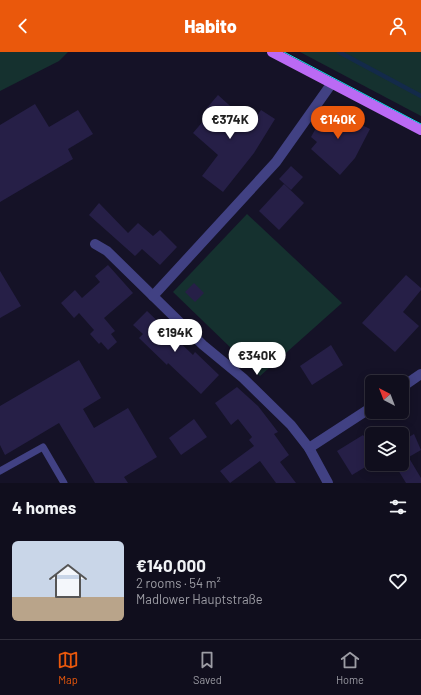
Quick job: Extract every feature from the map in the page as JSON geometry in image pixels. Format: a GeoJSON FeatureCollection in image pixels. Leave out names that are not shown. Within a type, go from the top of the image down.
{"type":"FeatureCollection","features":[{"type":"Feature","properties":{"kind":"main road"},"geometry":{"type":"LineString","coordinates":[[272,52],[421,130]]}},
{"type":"Feature","properties":{"kind":"street"},"geometry":{"type":"LineString","coordinates":[[153,296],[276,162],[332,83]]}},
{"type":"Feature","properties":{"kind":"street"},"geometry":{"type":"LineString","coordinates":[[95,244],[107,251],[203,345],[243,378],[291,425],[309,448],[328,483]]}},
{"type":"Feature","properties":{"kind":"street"},"geometry":{"type":"LineString","coordinates":[[409,382],[421,374]]}},
{"type":"Feature","properties":{"kind":"street"},"geometry":{"type":"LineString","coordinates":[[309,448],[365,412]]}},
{"type":"Feature","properties":{"kind":"lane"},"geometry":{"type":"LineString","coordinates":[[0,471],[43,447],[64,483]]}},
{"type":"Feature","properties":{"kind":"green space"},"geometry":{"type":"Polygon","coordinates":[[[0,52],[68,52],[59,61],[0,91],[0,52]]]}},
{"type":"Feature","properties":{"kind":"green space"},"geometry":{"type":"Polygon","coordinates":[[[300,52],[421,52],[421,116],[300,52]]]}},
{"type":"Feature","properties":{"kind":"green space"},"geometry":{"type":"Polygon","coordinates":[[[247,214],[342,303],[260,376],[173,292],[247,214]]]}},
{"type":"Feature","properties":{"kind":"building"},"geometry":{"type":"Polygon","coordinates":[[[218,95],[248,122],[249,120],[253,122],[261,110],[275,119],[254,153],[223,192],[202,176],[218,155],[193,133],[210,113],[206,109],[218,95]]]}},
{"type":"Feature","properties":{"kind":"building"},"geometry":{"type":"Polygon","coordinates":[[[35,104],[49,127],[78,110],[93,134],[68,149],[73,159],[0,202],[0,125],[35,104]]]}},
{"type":"Feature","properties":{"kind":"building"},"geometry":{"type":"Polygon","coordinates":[[[327,108],[370,129],[355,158],[340,175],[311,149],[317,142],[311,137],[327,108]]]}},
{"type":"Feature","properties":{"kind":"building"},"geometry":{"type":"Polygon","coordinates":[[[291,166],[303,177],[291,190],[279,179],[291,166]]]}},
{"type":"Feature","properties":{"kind":"building"},"geometry":{"type":"Polygon","coordinates":[[[284,184],[304,203],[279,230],[259,211],[284,184]]]}},
{"type":"Feature","properties":{"kind":"building"},"geometry":{"type":"Polygon","coordinates":[[[99,203],[128,233],[138,223],[153,236],[160,230],[177,247],[160,265],[142,249],[135,256],[89,215],[99,203]]]}},
{"type":"Feature","properties":{"kind":"building"},"geometry":{"type":"Polygon","coordinates":[[[108,265],[133,293],[104,318],[115,331],[111,334],[117,342],[108,350],[101,342],[99,344],[90,334],[94,330],[79,313],[74,318],[61,303],[75,290],[82,298],[100,282],[95,276],[108,265]]]}},
{"type":"Feature","properties":{"kind":"building"},"geometry":{"type":"Polygon","coordinates":[[[0,271],[21,306],[0,318],[0,271]]]}},
{"type":"Feature","properties":{"kind":"building"},"geometry":{"type":"Polygon","coordinates":[[[406,275],[421,288],[421,290],[403,312],[419,326],[395,352],[362,323],[406,275]]]}},
{"type":"Feature","properties":{"kind":"building"},"geometry":{"type":"Polygon","coordinates":[[[194,283],[204,293],[195,302],[185,292],[194,283]]]}},
{"type":"Feature","properties":{"kind":"building"},"geometry":{"type":"Polygon","coordinates":[[[147,311],[193,355],[195,352],[219,375],[201,394],[168,363],[167,365],[139,338],[143,334],[133,325],[147,311]]]}},
{"type":"Feature","properties":{"kind":"building"},"geometry":{"type":"Polygon","coordinates":[[[331,345],[343,365],[312,385],[300,366],[331,345]]]}},
{"type":"Feature","properties":{"kind":"building"},"geometry":{"type":"Polygon","coordinates":[[[79,360],[101,398],[83,409],[94,428],[128,408],[157,457],[124,477],[128,483],[95,483],[59,423],[5,455],[0,445],[0,406],[79,360]]]}},
{"type":"Feature","properties":{"kind":"building"},"geometry":{"type":"Polygon","coordinates":[[[237,387],[258,406],[278,432],[274,434],[289,455],[280,462],[296,483],[276,483],[260,461],[230,483],[220,471],[254,446],[249,440],[252,437],[238,419],[231,425],[215,403],[237,387]]]}},
{"type":"Feature","properties":{"kind":"building"},"geometry":{"type":"Polygon","coordinates":[[[194,419],[207,437],[181,455],[169,438],[194,419]]]}},
{"type":"Feature","properties":{"kind":"building"},"geometry":{"type":"Polygon","coordinates":[[[414,434],[421,450],[409,457],[409,437],[414,434]]]}},
{"type":"Feature","properties":{"kind":"building"},"geometry":{"type":"Polygon","coordinates":[[[363,435],[365,438],[365,467],[352,475],[337,451],[363,435]]]}},
{"type":"Feature","properties":{"kind":"building"},"geometry":{"type":"Polygon","coordinates":[[[409,458],[421,478],[421,483],[406,483],[399,471],[409,471],[409,458]]]}},
{"type":"Feature","properties":{"kind":"waterway"},"geometry":{"type":"LineString","coordinates":[[339,52],[421,96]]}},
{"type":"Feature","properties":{"kind":"tram line"},"geometry":{"type":"LineString","coordinates":[[284,52],[421,124]]}}]}
